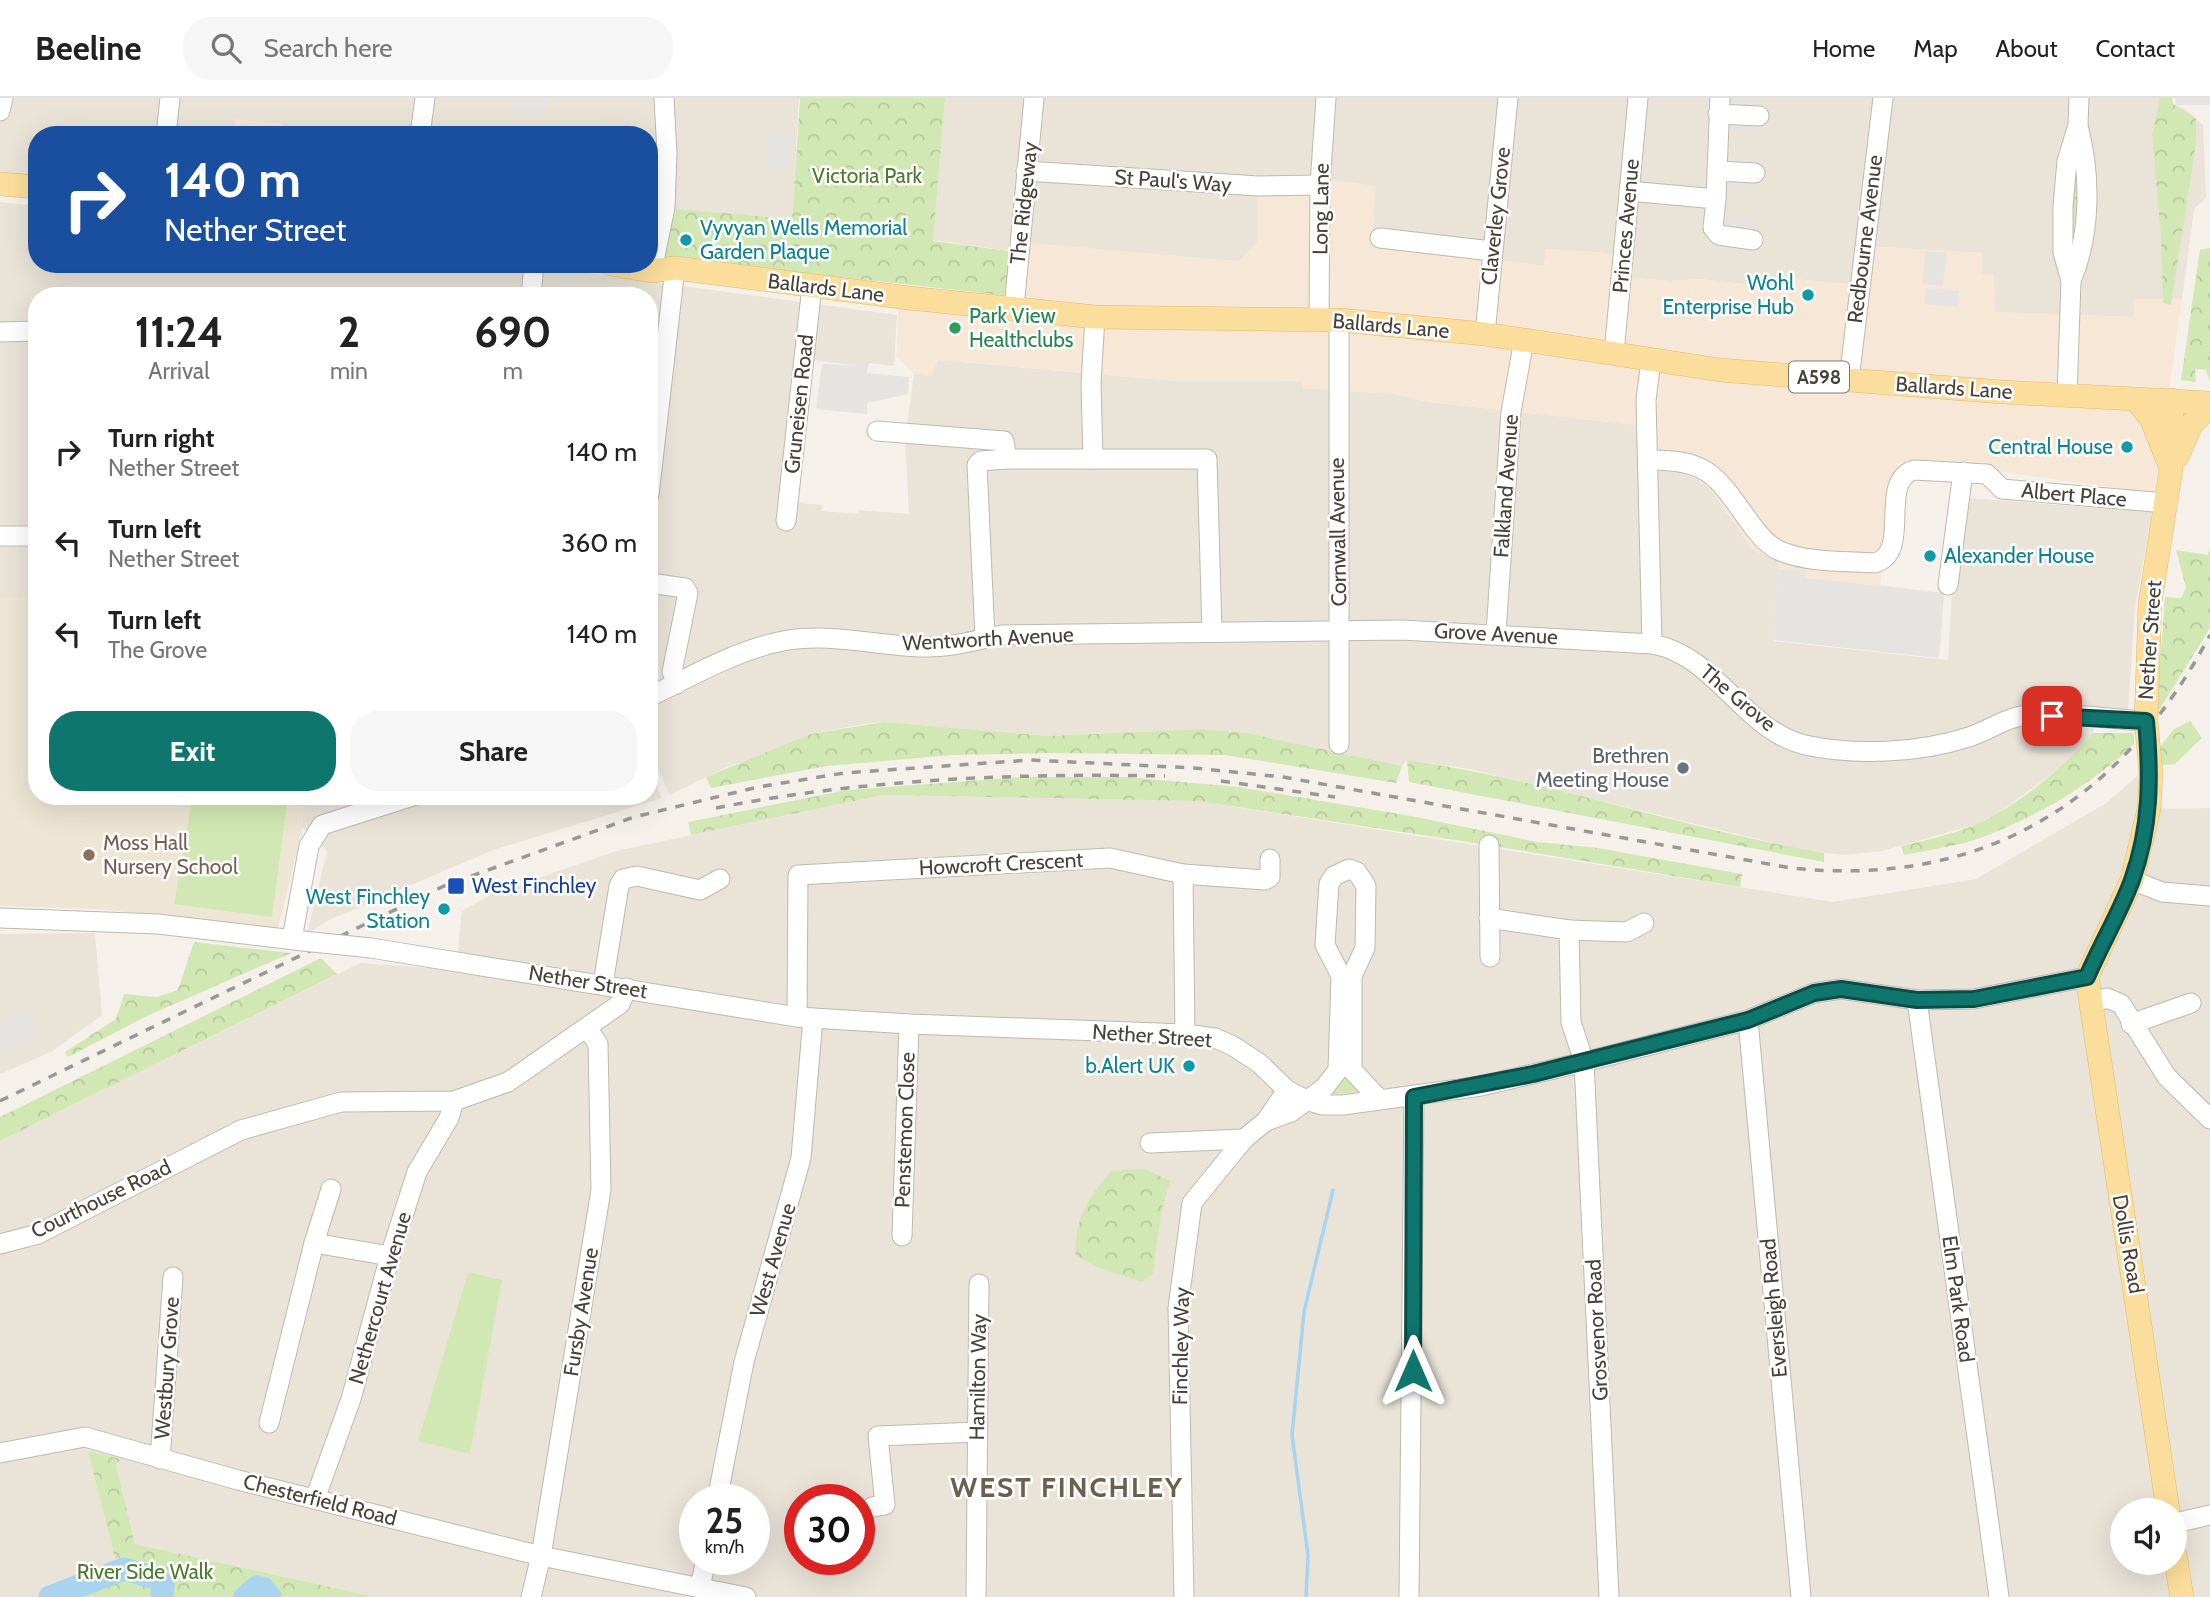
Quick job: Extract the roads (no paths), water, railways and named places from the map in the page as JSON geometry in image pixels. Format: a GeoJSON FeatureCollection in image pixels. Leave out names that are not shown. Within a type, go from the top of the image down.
{"type":"FeatureCollection","features":[{"type":"Feature","properties":{"kind":"main road"},"geometry":{"type":"LineString","coordinates":[[0,184],[28,186]]}},
{"type":"Feature","properties":{"kind":"main road","name":"Ballards Lane"},"geometry":{"type":"LineString","coordinates":[[658,268],[1095,317],[1329,320],[1485,334],[1720,370],[2137,401],[2172,400]]}},
{"type":"Feature","properties":{"kind":"main road","name":"A598"},"geometry":{"type":"LineString","coordinates":[[2172,400],[2210,404]]}},
{"type":"Feature","properties":{"kind":"main road","name":"Nether Street"},"geometry":{"type":"LineString","coordinates":[[2087,977],[2132,880],[2149,809],[2151,773],[2146,721],[2150,603],[2171,469],[2172,400]]}},
{"type":"Feature","properties":{"kind":"main road"},"geometry":{"type":"LineString","coordinates":[[2137,401],[2151,418],[2171,469]]}},
{"type":"Feature","properties":{"kind":"main road","name":"Nether Street"},"geometry":{"type":"LineString","coordinates":[[2171,469],[2191,425],[2210,404]]}},
{"type":"Feature","properties":{"kind":"main road","name":"Dollis Road"},"geometry":{"type":"LineString","coordinates":[[2087,977],[2166,1498]]}},
{"type":"Feature","properties":{"kind":"main road"},"geometry":{"type":"LineString","coordinates":[[2178,1575],[2182,1597]]}},
{"type":"Feature","properties":{"kind":"street"},"geometry":{"type":"LineString","coordinates":[[0,111],[2,98]]}},
{"type":"Feature","properties":{"kind":"street"},"geometry":{"type":"LineString","coordinates":[[167,126],[170,98]]}},
{"type":"Feature","properties":{"kind":"street"},"geometry":{"type":"LineString","coordinates":[[421,126],[425,98]]}},
{"type":"Feature","properties":{"kind":"street"},"geometry":{"type":"LineString","coordinates":[[658,359],[667,153],[664,98]]}},
{"type":"Feature","properties":{"kind":"street","name":"The Ridgeway"},"geometry":{"type":"LineString","coordinates":[[1014,308],[1034,98]]}},
{"type":"Feature","properties":{"kind":"street","name":"Long Lane"},"geometry":{"type":"LineString","coordinates":[[1326,98],[1320,185],[1329,320]]}},
{"type":"Feature","properties":{"kind":"street","name":"Claverley Grove"},"geometry":{"type":"LineString","coordinates":[[1485,334],[1508,98]]}},
{"type":"Feature","properties":{"kind":"street","name":"Princes Avenue"},"geometry":{"type":"LineString","coordinates":[[1614,354],[1638,98]]}},
{"type":"Feature","properties":{"kind":"street","name":"Redbourne Avenue"},"geometry":{"type":"LineString","coordinates":[[1849,380],[1883,98]]}},
{"type":"Feature","properties":{"kind":"street"},"geometry":{"type":"LineString","coordinates":[[2067,396],[2071,281],[2063,252],[2063,206],[2067,161],[2078,125],[2079,98]]}},
{"type":"Feature","properties":{"kind":"street"},"geometry":{"type":"LineString","coordinates":[[1753,240],[1719,235],[1713,228],[1719,106],[1759,116]]}},
{"type":"Feature","properties":{"kind":"street","name":"St Paul's Way"},"geometry":{"type":"LineString","coordinates":[[1026,171],[1258,186],[1320,185]]}},
{"type":"Feature","properties":{"kind":"street"},"geometry":{"type":"LineString","coordinates":[[1717,171],[1755,173]]}},
{"type":"Feature","properties":{"kind":"street"},"geometry":{"type":"LineString","coordinates":[[1629,191],[1716,199]]}},
{"type":"Feature","properties":{"kind":"street"},"geometry":{"type":"LineString","coordinates":[[1380,237],[1491,251]]}},
{"type":"Feature","properties":{"kind":"street","name":"Gruneisen Road"},"geometry":{"type":"LineString","coordinates":[[786,521],[812,286]]}},
{"type":"Feature","properties":{"kind":"street"},"geometry":{"type":"LineString","coordinates":[[1093,459],[1091,383],[1095,317]]}},
{"type":"Feature","properties":{"kind":"street","name":"Cornwall Avenue"},"geometry":{"type":"LineString","coordinates":[[1329,320],[1339,630],[1339,744]]}},
{"type":"Feature","properties":{"kind":"street"},"geometry":{"type":"LineString","coordinates":[[0,332],[28,331]]}},
{"type":"Feature","properties":{"kind":"street","name":"Falkland Avenue"},"geometry":{"type":"LineString","coordinates":[[1496,633],[1510,412],[1524,340]]}},
{"type":"Feature","properties":{"kind":"street"},"geometry":{"type":"LineString","coordinates":[[1651,360],[1646,400],[1652,644]]}},
{"type":"Feature","properties":{"kind":"street"},"geometry":{"type":"LineString","coordinates":[[877,431],[1004,441],[1007,459]]}},
{"type":"Feature","properties":{"kind":"street"},"geometry":{"type":"LineString","coordinates":[[985,638],[976,465],[981,461],[1007,459],[1208,458],[1212,632]]}},
{"type":"Feature","properties":{"kind":"street"},"geometry":{"type":"LineString","coordinates":[[1648,460],[1669,460],[1698,466],[1713,474],[1762,538],[1776,549],[1803,557],[1875,563],[1882,561],[1891,549],[1899,483],[1906,472],[1963,472],[1948,585]]}},
{"type":"Feature","properties":{"kind":"street","name":"Albert Place"},"geometry":{"type":"LineString","coordinates":[[1963,472],[1987,474],[2002,489],[2166,503]]}},
{"type":"Feature","properties":{"kind":"street"},"geometry":{"type":"LineString","coordinates":[[0,536],[28,536]]}},
{"type":"Feature","properties":{"kind":"street"},"geometry":{"type":"LineString","coordinates":[[658,584],[685,588],[688,593],[672,672],[677,684]]}},
{"type":"Feature","properties":{"kind":"street","name":"Wentworth Avenue"},"geometry":{"type":"LineString","coordinates":[[658,693],[748,651],[783,641],[846,639],[927,648],[973,643],[1002,635],[1339,630]]}},
{"type":"Feature","properties":{"kind":"street","name":"Grove Avenue"},"geometry":{"type":"LineString","coordinates":[[1339,630],[1496,633],[1652,644]]}},
{"type":"Feature","properties":{"kind":"street","name":"The Grove"},"geometry":{"type":"LineString","coordinates":[[1652,644],[1672,648],[1690,658],[1758,719],[1787,738],[1805,745],[1884,750],[1924,748],[1973,736],[2029,715],[2146,721]]}},
{"type":"Feature","properties":{"kind":"street"},"geometry":{"type":"LineString","coordinates":[[297,940],[309,846],[322,825],[375,805]]}},
{"type":"Feature","properties":{"kind":"street"},"geometry":{"type":"LineString","coordinates":[[1489,845],[1490,957]]}},
{"type":"Feature","properties":{"kind":"street","name":"Howcroft Crescent"},"geometry":{"type":"LineString","coordinates":[[805,1017],[798,875],[1110,858],[1184,874]]}},
{"type":"Feature","properties":{"kind":"street"},"geometry":{"type":"LineString","coordinates":[[1185,1034],[1184,874],[1265,880],[1270,877],[1270,859]]}},
{"type":"Feature","properties":{"kind":"street"},"geometry":{"type":"LineString","coordinates":[[1266,1121],[1291,1112],[1330,1083],[1338,1070],[1341,976],[1325,945],[1329,884],[1334,876],[1349,869],[1357,872],[1366,886],[1365,948],[1352,976],[1352,1070],[1380,1100]]}},
{"type":"Feature","properties":{"kind":"street"},"geometry":{"type":"LineString","coordinates":[[603,984],[619,886],[624,879],[637,876],[700,890],[720,878]]}},
{"type":"Feature","properties":{"kind":"street"},"geometry":{"type":"LineString","coordinates":[[2132,880],[2162,892],[2210,895]]}},
{"type":"Feature","properties":{"kind":"street","name":"Nether Street"},"geometry":{"type":"LineString","coordinates":[[0,918],[158,924],[371,948],[805,1017],[909,1024],[1185,1034],[1215,1038],[1259,1063],[1287,1090],[1322,1105],[1414,1097],[1481,1086],[1582,1053],[1748,1020],[1814,993],[1841,989],[1917,1000],[1974,999],[2087,977]]}},
{"type":"Feature","properties":{"kind":"street"},"geometry":{"type":"LineString","coordinates":[[1489,918],[1569,930],[1627,932],[1644,923]]}},
{"type":"Feature","properties":{"kind":"street","name":"Grosvenor Road"},"geometry":{"type":"LineString","coordinates":[[1569,930],[1571,1022],[1582,1053],[1609,1597]]}},
{"type":"Feature","properties":{"kind":"street","name":"Courthouse Road"},"geometry":{"type":"LineString","coordinates":[[0,1244],[38,1234],[241,1130],[341,1102],[454,1101],[508,1082],[620,1004],[627,988]]}},
{"type":"Feature","properties":{"kind":"street"},"geometry":{"type":"LineString","coordinates":[[2090,1004],[2107,998],[2122,1004],[2131,1024],[2167,1077],[2210,1119]]}},
{"type":"Feature","properties":{"kind":"street","name":"Elm Park Road"},"geometry":{"type":"LineString","coordinates":[[1917,1000],[1999,1597]]}},
{"type":"Feature","properties":{"kind":"street"},"geometry":{"type":"LineString","coordinates":[[2131,1024],[2191,1003]]}},
{"type":"Feature","properties":{"kind":"street","name":"West Avenue"},"geometry":{"type":"LineString","coordinates":[[720,1484],[744,1362],[801,1158],[805,1017]]}},
{"type":"Feature","properties":{"kind":"street","name":"Eversleigh Road"},"geometry":{"type":"LineString","coordinates":[[1748,1020],[1801,1597]]}},
{"type":"Feature","properties":{"kind":"street","name":"Penstemon Close"},"geometry":{"type":"LineString","coordinates":[[902,1237],[909,1024]]}},
{"type":"Feature","properties":{"kind":"street","name":"Fursby Avenue"},"geometry":{"type":"LineString","coordinates":[[531,1597],[541,1556],[601,1191],[598,1044],[587,1028]]}},
{"type":"Feature","properties":{"kind":"street","name":"Finchley Way"},"geometry":{"type":"LineString","coordinates":[[1184,1597],[1178,1308],[1192,1203],[1244,1139],[1266,1121],[1287,1090]]}},
{"type":"Feature","properties":{"kind":"street"},"geometry":{"type":"LineString","coordinates":[[1409,1597],[1414,1097]]}},
{"type":"Feature","properties":{"kind":"street","name":"Nethercourt Avenue"},"geometry":{"type":"LineString","coordinates":[[315,1499],[351,1399],[390,1256],[417,1172],[449,1118],[454,1101]]}},
{"type":"Feature","properties":{"kind":"street"},"geometry":{"type":"LineString","coordinates":[[1150,1143],[1244,1139]]}},
{"type":"Feature","properties":{"kind":"street"},"geometry":{"type":"LineString","coordinates":[[269,1423],[314,1243],[331,1189]]}},
{"type":"Feature","properties":{"kind":"street"},"geometry":{"type":"LineString","coordinates":[[314,1243],[390,1256]]}},
{"type":"Feature","properties":{"kind":"street","name":"Westbury Grove"},"geometry":{"type":"LineString","coordinates":[[160,1459],[173,1277]]}},
{"type":"Feature","properties":{"kind":"street","name":"Hamilton Way"},"geometry":{"type":"LineString","coordinates":[[976,1597],[979,1284]]}},
{"type":"Feature","properties":{"kind":"street"},"geometry":{"type":"LineString","coordinates":[[875,1507],[886,1505],[878,1436],[977,1432]]}},
{"type":"Feature","properties":{"kind":"street","name":"Chesterfield Road"},"geometry":{"type":"LineString","coordinates":[[0,1453],[85,1437],[160,1459],[541,1556],[746,1597]]}},
{"type":"Feature","properties":{"kind":"street"},"geometry":{"type":"LineString","coordinates":[[2187,1520],[2210,1515]]}},
{"type":"Feature","properties":{"kind":"street"},"geometry":{"type":"LineString","coordinates":[[700,1588],[703,1575]]}},
{"type":"Feature","properties":{"kind":"waterway"},"geometry":{"type":"LineString","coordinates":[[1306,1597],[1308,1555],[1292,1435],[1304,1312],[1333,1190]]}},
{"type":"Feature","properties":{"kind":"waterway"},"geometry":{"type":"LineString","coordinates":[[50,1597],[124,1569],[158,1579],[163,1585],[162,1597]]}},
{"type":"Feature","properties":{"kind":"waterway"},"geometry":{"type":"LineString","coordinates":[[245,1597],[257,1587],[263,1588],[270,1597]]}},
{"type":"Feature","properties":{"kind":"railway"},"geometry":{"type":"LineString","coordinates":[[0,1101],[444,886],[634,817],[758,787],[844,773],[1031,760],[1194,768],[1283,777],[1791,868],[1860,871],[1925,864],[1984,847],[2039,822],[2089,788],[2134,745],[2174,694],[2210,635]]}},
{"type":"Feature","properties":{"kind":"railway"},"geometry":{"type":"LineString","coordinates":[[716,808],[828,790],[940,780],[1165,776]]}},
{"type":"Feature","properties":{"kind":"railway"},"geometry":{"type":"LineString","coordinates":[[1221,781],[1335,797]]}},
{"type":"Feature","properties":{"kind":"place","name":"Vyvyan Wells Memorial Garden Plaque"},"geometry":{"type":"Point","coordinates":[686,240]}},
{"type":"Feature","properties":{"kind":"place","name":"Wohl Enterprise Hub"},"geometry":{"type":"Point","coordinates":[1808,295]}},
{"type":"Feature","properties":{"kind":"place","name":"Park View Healthclubs"},"geometry":{"type":"Point","coordinates":[955,328]}},
{"type":"Feature","properties":{"kind":"place","name":"Central House"},"geometry":{"type":"Point","coordinates":[2127,447]}},
{"type":"Feature","properties":{"kind":"place","name":"Alexander House"},"geometry":{"type":"Point","coordinates":[1930,556]}},
{"type":"Feature","properties":{"kind":"place","name":"Brethren Meeting House"},"geometry":{"type":"Point","coordinates":[1683,768]}},
{"type":"Feature","properties":{"kind":"place","name":"Moss Hall Nursery School"},"geometry":{"type":"Point","coordinates":[89,855]}},
{"type":"Feature","properties":{"kind":"place","name":"West Finchley"},"geometry":{"type":"Point","coordinates":[456,886]}},
{"type":"Feature","properties":{"kind":"place","name":"West Finchley Station"},"geometry":{"type":"Point","coordinates":[444,909]}},
{"type":"Feature","properties":{"kind":"place","name":"b.Alert UK"},"geometry":{"type":"Point","coordinates":[1189,1066]}},
{"type":"Feature","properties":{"kind":"district","name":"WEST FINCHLEY"},"geometry":{"type":"Point","coordinates":[1067,1487]}},
{"type":"Feature","properties":{"kind":"park label","name":"Victoria Park"},"geometry":{"type":"Point","coordinates":[867,176]}},
{"type":"Feature","properties":{"kind":"park label","name":"River Side Walk"},"geometry":{"type":"Point","coordinates":[145,1572]}}]}
